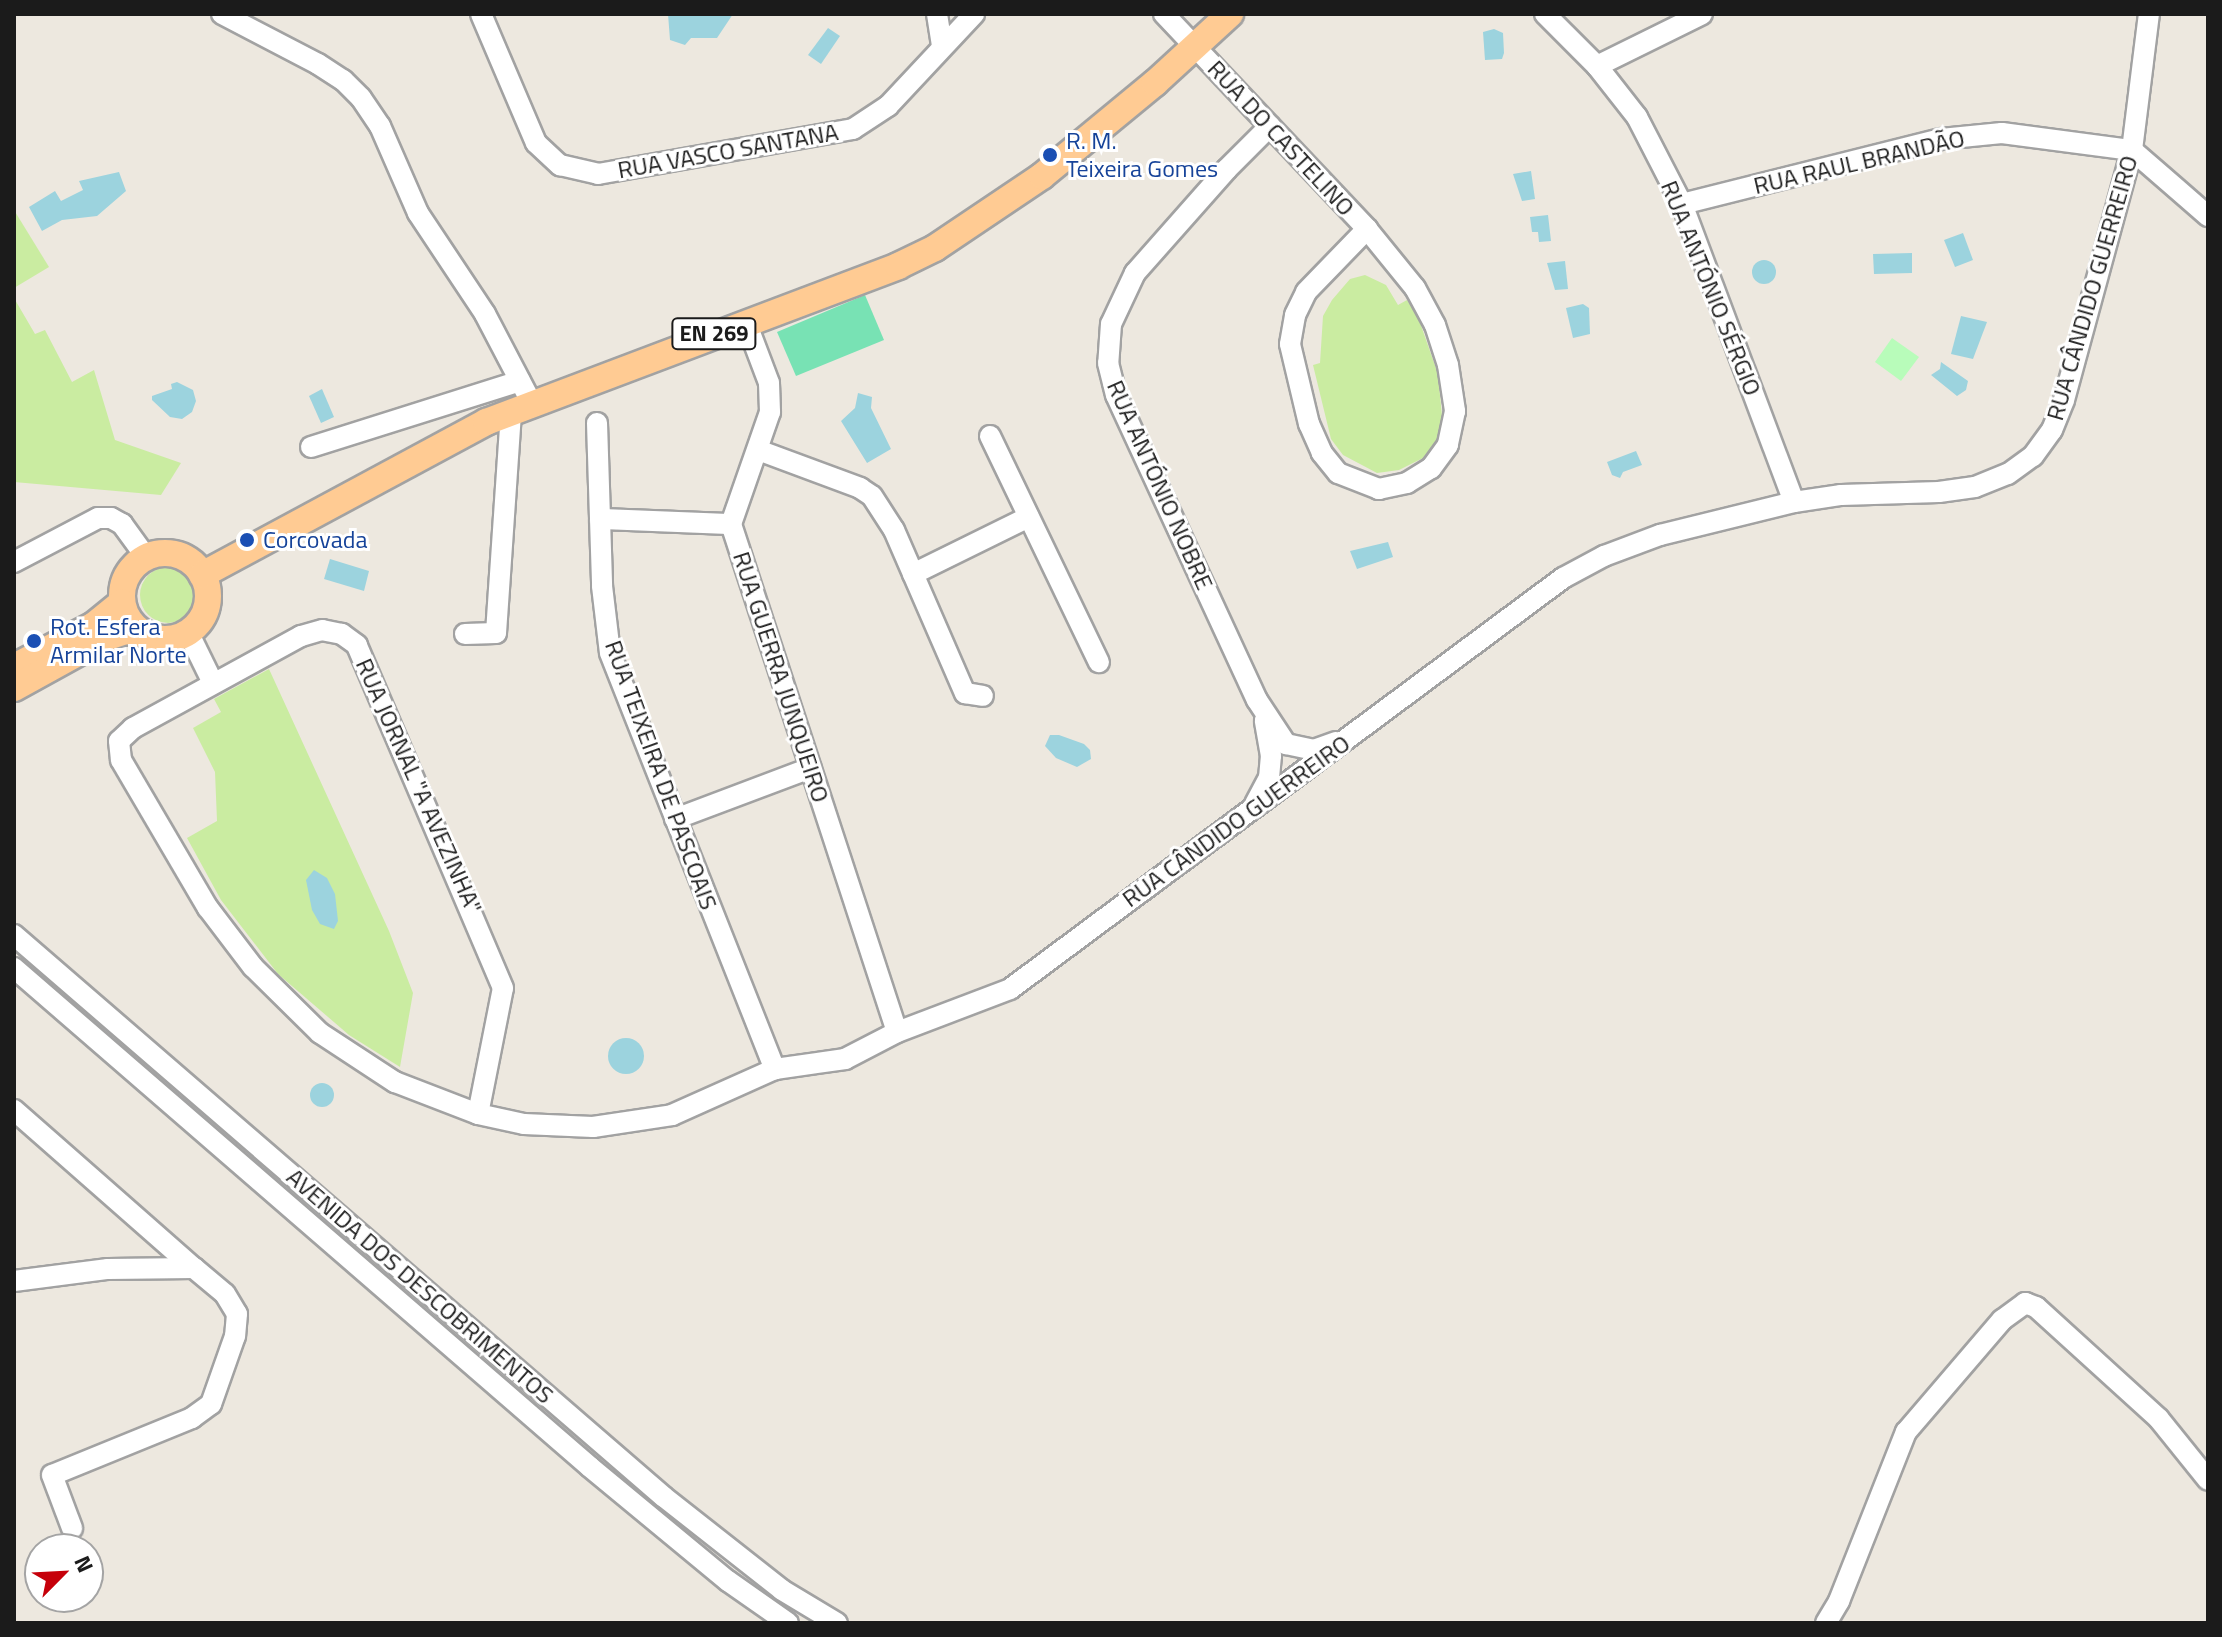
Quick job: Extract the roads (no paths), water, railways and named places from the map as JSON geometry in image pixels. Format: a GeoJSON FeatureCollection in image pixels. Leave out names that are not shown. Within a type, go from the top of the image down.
{"type":"FeatureCollection","features":[{"type":"Feature","properties":{"kind":"main road","name":"EN 269"},"geometry":{"type":"LineString","coordinates":[[202,575],[520,398],[746,322],[898,266],[973,226],[1042,176],[1230,14]]}},
{"type":"Feature","properties":{"kind":"main road"},"geometry":{"type":"LineString","coordinates":[[14,688],[105,638],[125,631],[167,639],[188,632],[205,612],[208,600],[202,575],[182,556],[164,553],[146,557],[125,580],[122,602],[134,626],[146,634]]}},
{"type":"Feature","properties":{"kind":"main road"},"geometry":{"type":"LineString","coordinates":[[14,667],[94,625],[122,602]]}},
{"type":"Feature","properties":{"kind":"street"},"geometry":{"type":"LineString","coordinates":[[222,14],[318,64],[361,98],[380,126],[418,213],[485,314],[520,398],[496,633],[465,634]]}},
{"type":"Feature","properties":{"kind":"street","name":"RUA VASCO SANTANA"},"geometry":{"type":"LineString","coordinates":[[481,14],[536,143],[560,165],[598,174],[853,129],[888,106],[974,14]]}},
{"type":"Feature","properties":{"kind":"street"},"geometry":{"type":"LineString","coordinates":[[937,14],[942,47]]}},
{"type":"Feature","properties":{"kind":"street","name":"RUA DO CASTELINO"},"geometry":{"type":"LineString","coordinates":[[1164,14],[1367,229],[1415,288],[1435,325],[1448,365],[1455,411],[1448,445],[1431,468],[1407,483],[1379,489],[1338,473],[1322,453],[1309,424],[1290,344],[1295,315],[1306,292],[1367,229]]}},
{"type":"Feature","properties":{"kind":"street","name":"RUA ANTÓNIO SÉRGIO"},"geometry":{"type":"LineString","coordinates":[[1545,14],[1597,66],[1637,117],[1682,204],[1794,502]]}},
{"type":"Feature","properties":{"kind":"street"},"geometry":{"type":"LineString","coordinates":[[1597,66],[1702,14]]}},
{"type":"Feature","properties":{"kind":"street","name":"RUA CÂNDIDO GUERREIRO"},"geometry":{"type":"LineString","coordinates":[[121,760],[208,908],[263,977],[320,1033],[395,1082],[478,1114],[561,1128],[627,1124],[704,1103],[775,1069],[845,1059],[897,1032],[1010,989],[1563,578],[1604,556],[1660,535],[1794,502],[1841,495],[1939,492],[1975,487],[2008,474],[2033,456],[2052,430],[2064,400],[2132,150],[2149,14]]}},
{"type":"Feature","properties":{"kind":"street","name":"RUA ANTÓNIO NOBRE"},"geometry":{"type":"LineString","coordinates":[[1248,813],[1261,797],[1269,778],[1268,730],[1116,395],[1108,363],[1111,324],[1135,273],[1270,126]]}},
{"type":"Feature","properties":{"kind":"street","name":"RUA RAUL BRANDÃO"},"geometry":{"type":"LineString","coordinates":[[1682,204],[1941,139],[2002,133],[2132,150]]}},
{"type":"Feature","properties":{"kind":"street"},"geometry":{"type":"LineString","coordinates":[[2132,150],[2208,216]]}},
{"type":"Feature","properties":{"kind":"street","name":"RUA GUERRA JUNQUEIRO"},"geometry":{"type":"LineString","coordinates":[[746,322],[769,383],[770,412],[731,524],[897,1032]]}},
{"type":"Feature","properties":{"kind":"street"},"geometry":{"type":"LineString","coordinates":[[311,447],[520,398]]}},
{"type":"Feature","properties":{"kind":"street","name":"RUA TEIXEIRA DE PASCOAIS"},"geometry":{"type":"LineString","coordinates":[[597,423],[602,586],[610,653],[775,1069]]}},
{"type":"Feature","properties":{"kind":"street"},"geometry":{"type":"LineString","coordinates":[[990,436],[1099,662]]}},
{"type":"Feature","properties":{"kind":"street"},"geometry":{"type":"LineString","coordinates":[[758,450],[860,488],[872,496],[885,512],[965,693],[983,696]]}},
{"type":"Feature","properties":{"kind":"street"},"geometry":{"type":"LineString","coordinates":[[913,574],[1029,517]]}},
{"type":"Feature","properties":{"kind":"street"},"geometry":{"type":"LineString","coordinates":[[14,562],[98,518],[111,518],[122,524],[146,557]]}},
{"type":"Feature","properties":{"kind":"street"},"geometry":{"type":"LineString","coordinates":[[600,519],[731,524]]}},
{"type":"Feature","properties":{"kind":"street","name":"RUA JORNAL \"A AVEZINHA\""},"geometry":{"type":"LineString","coordinates":[[121,760],[119,741],[133,728],[301,636],[322,630],[342,634],[357,645],[503,988],[478,1114]]}},
{"type":"Feature","properties":{"kind":"street"},"geometry":{"type":"LineString","coordinates":[[188,632],[213,683]]}},
{"type":"Feature","properties":{"kind":"street","name":"RUA ANTÓNIO NOBRE"},"geometry":{"type":"LineString","coordinates":[[1257,700],[1286,744],[1297,749],[1314,750],[1351,737]]}},
{"type":"Feature","properties":{"kind":"street"},"geometry":{"type":"LineString","coordinates":[[675,819],[811,768]]}},
{"type":"Feature","properties":{"kind":"street","name":"AVENIDA DOS DESCOBRIMENTOS"},"geometry":{"type":"LineString","coordinates":[[14,935],[652,1487],[782,1590],[837,1623]]}},
{"type":"Feature","properties":{"kind":"street","name":"AVENIDA DOS DESCOBRIMENTOS"},"geometry":{"type":"LineString","coordinates":[[14,968],[590,1467],[728,1581],[788,1623]]}},
{"type":"Feature","properties":{"kind":"street"},"geometry":{"type":"LineString","coordinates":[[14,1110],[225,1294],[237,1314],[235,1336],[211,1404],[192,1418],[52,1475],[72,1528]]}},
{"type":"Feature","properties":{"kind":"street"},"geometry":{"type":"LineString","coordinates":[[14,1281],[108,1269],[194,1268]]}},
{"type":"Feature","properties":{"kind":"street"},"geometry":{"type":"LineString","coordinates":[[1826,1623],[1839,1601],[1906,1432],[2002,1320],[2025,1303],[2036,1307],[2159,1419],[2208,1480]]}},
{"type":"Feature","properties":{"kind":"water"},"geometry":{"type":"Polygon","coordinates":[[[668,14],[733,14],[717,38],[691,38],[685,45],[670,40],[668,14]]]}},
{"type":"Feature","properties":{"kind":"water"},"geometry":{"type":"Polygon","coordinates":[[[828,28],[840,36],[821,64],[808,55],[828,28]]]}},
{"type":"Feature","properties":{"kind":"water"},"geometry":{"type":"Polygon","coordinates":[[[1494,29],[1503,33],[1504,53],[1502,59],[1485,60],[1483,32],[1494,29]]]}},
{"type":"Feature","properties":{"kind":"water"},"geometry":{"type":"Polygon","coordinates":[[[1531,171],[1535,199],[1522,201],[1513,174],[1531,171]]]}},
{"type":"Feature","properties":{"kind":"water"},"geometry":{"type":"Polygon","coordinates":[[[119,172],[126,191],[97,216],[62,220],[42,231],[29,207],[55,191],[61,201],[83,190],[79,181],[119,172]]]}},
{"type":"Feature","properties":{"kind":"water"},"geometry":{"type":"Polygon","coordinates":[[[1548,215],[1551,241],[1539,242],[1538,232],[1532,232],[1530,217],[1548,215]]]}},
{"type":"Feature","properties":{"kind":"water"},"geometry":{"type":"Polygon","coordinates":[[[1963,233],[1973,260],[1955,267],[1944,240],[1963,233]]]}},
{"type":"Feature","properties":{"kind":"water"},"geometry":{"type":"Polygon","coordinates":[[[1912,253],[1912,273],[1874,274],[1873,254],[1912,253]]]}},
{"type":"Feature","properties":{"kind":"water"},"geometry":{"type":"Polygon","coordinates":[[[1764,260],[1772,264],[1776,272],[1772,280],[1764,284],[1756,280],[1752,272],[1756,264],[1764,260]]]}},
{"type":"Feature","properties":{"kind":"water"},"geometry":{"type":"Polygon","coordinates":[[[1565,261],[1568,289],[1555,290],[1547,263],[1565,261]]]}},
{"type":"Feature","properties":{"kind":"water"},"geometry":{"type":"Polygon","coordinates":[[[1583,304],[1589,308],[1590,334],[1573,338],[1566,308],[1583,304]]]}},
{"type":"Feature","properties":{"kind":"water"},"geometry":{"type":"Polygon","coordinates":[[[1961,316],[1987,322],[1973,359],[1951,354],[1961,316]]]}},
{"type":"Feature","properties":{"kind":"water"},"geometry":{"type":"Polygon","coordinates":[[[1941,362],[1968,381],[1966,390],[1957,396],[1931,375],[1940,369],[1941,362]]]}},
{"type":"Feature","properties":{"kind":"water"},"geometry":{"type":"Polygon","coordinates":[[[177,382],[193,390],[196,401],[192,412],[182,419],[170,417],[152,400],[152,396],[172,389],[171,384],[177,382]]]}},
{"type":"Feature","properties":{"kind":"water"},"geometry":{"type":"Polygon","coordinates":[[[322,389],[334,417],[321,423],[309,396],[322,389]]]}},
{"type":"Feature","properties":{"kind":"water"},"geometry":{"type":"Polygon","coordinates":[[[858,393],[872,397],[871,408],[891,449],[867,463],[841,421],[855,408],[858,393]]]}},
{"type":"Feature","properties":{"kind":"water"},"geometry":{"type":"Polygon","coordinates":[[[1636,451],[1642,465],[1623,472],[1620,478],[1612,475],[1607,462],[1636,451]]]}},
{"type":"Feature","properties":{"kind":"water"},"geometry":{"type":"Polygon","coordinates":[[[1388,542],[1393,557],[1357,569],[1350,551],[1388,542]]]}},
{"type":"Feature","properties":{"kind":"water"},"geometry":{"type":"Polygon","coordinates":[[[330,559],[369,571],[364,591],[324,579],[330,559]]]}},
{"type":"Feature","properties":{"kind":"water"},"geometry":{"type":"Polygon","coordinates":[[[1050,735],[1084,744],[1090,750],[1091,759],[1077,767],[1056,758],[1045,746],[1050,735]]]}},
{"type":"Feature","properties":{"kind":"water"},"geometry":{"type":"Polygon","coordinates":[[[314,870],[327,878],[335,894],[338,921],[334,929],[320,924],[312,910],[306,880],[314,870]]]}},
{"type":"Feature","properties":{"kind":"water"},"geometry":{"type":"Polygon","coordinates":[[[626,1038],[639,1043],[644,1056],[639,1069],[626,1074],[613,1069],[608,1056],[613,1043],[626,1038]]]}},
{"type":"Feature","properties":{"kind":"water"},"geometry":{"type":"Polygon","coordinates":[[[322,1083],[331,1086],[334,1095],[331,1104],[322,1107],[313,1104],[310,1095],[313,1086],[322,1083]]]}},
{"type":"Feature","properties":{"kind":"place","name":"R. M. Teixeira Gomes"},"geometry":{"type":"Point","coordinates":[1050,155]}},
{"type":"Feature","properties":{"kind":"place","name":"Corcovada"},"geometry":{"type":"Point","coordinates":[247,540]}},
{"type":"Feature","properties":{"kind":"place","name":"Rot. Esfera Armilar Norte"},"geometry":{"type":"Point","coordinates":[34,641]}}]}
